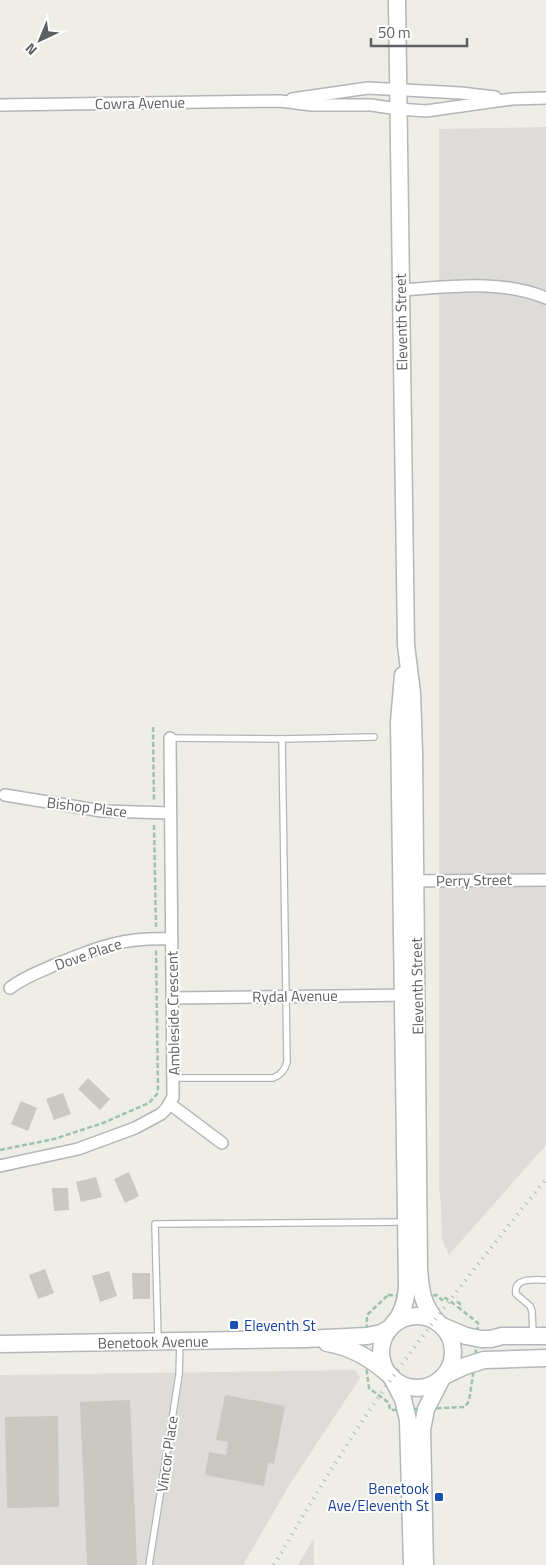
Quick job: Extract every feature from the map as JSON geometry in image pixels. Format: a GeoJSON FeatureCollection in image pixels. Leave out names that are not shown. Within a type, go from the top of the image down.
{"type":"FeatureCollection","features":[{"type":"Feature","properties":{"kind":"street","name":"Eleventh Street"},"geometry":{"type":"LineString","coordinates":[[391,1326],[414,1296],[409,881],[399,722],[406,645],[397,0]]}},
{"type":"Feature","properties":{"kind":"street","name":"Cowra Avenue"},"geometry":{"type":"LineString","coordinates":[[0,105],[280,101],[368,88],[462,93],[512,99]]}},
{"type":"Feature","properties":{"kind":"street","name":"Cowra Avenue"},"geometry":{"type":"LineString","coordinates":[[280,101],[312,105],[371,106],[398,110],[426,111],[512,99],[546,98]]}},
{"type":"Feature","properties":{"kind":"street"},"geometry":{"type":"LineString","coordinates":[[401,290],[498,286],[533,293],[546,298]]}},
{"type":"Feature","properties":{"kind":"street","name":"Ambleside Crescent"},"geometry":{"type":"LineString","coordinates":[[170,738],[174,1078],[174,1090],[170,1104]]}},
{"type":"Feature","properties":{"kind":"street","name":"Bishop Place"},"geometry":{"type":"LineString","coordinates":[[5,795],[102,811],[170,813]]}},
{"type":"Feature","properties":{"kind":"street","name":"Perry Street"},"geometry":{"type":"LineString","coordinates":[[409,881],[546,880]]}},
{"type":"Feature","properties":{"kind":"street","name":"Dove Place"},"geometry":{"type":"LineString","coordinates":[[10,988],[30,975],[100,947],[136,939],[172,938]]}},
{"type":"Feature","properties":{"kind":"street","name":"Rydal Avenue"},"geometry":{"type":"LineString","coordinates":[[173,998],[410,995]]}},
{"type":"Feature","properties":{"kind":"street"},"geometry":{"type":"LineString","coordinates":[[0,1166],[78,1149],[154,1119],[170,1104],[222,1143]]}},
{"type":"Feature","properties":{"kind":"street","name":"Eleventh Street"},"geometry":{"type":"LineString","coordinates":[[414,1296],[439,1324]]}},
{"type":"Feature","properties":{"kind":"street"},"geometry":{"type":"LineString","coordinates":[[412,1565],[409,1441],[406,1409],[400,1393],[383,1365],[380,1354],[382,1342],[391,1326],[406,1317],[416,1316],[426,1317],[462,1335],[477,1339],[540,1336]]}},
{"type":"Feature","properties":{"kind":"street"},"geometry":{"type":"LineString","coordinates":[[425,1565],[422,1430],[426,1409],[451,1364],[453,1350],[449,1336],[439,1324]]}},
{"type":"Feature","properties":{"kind":"street","name":"Benetook Avenue"},"geometry":{"type":"LineString","coordinates":[[0,1344],[306,1340],[367,1336],[381,1333],[391,1326]]}},
{"type":"Feature","properties":{"kind":"street","name":"Benetook Avenue"},"geometry":{"type":"LineString","coordinates":[[306,1340],[341,1346],[366,1356],[390,1376]]}},
{"type":"Feature","properties":{"kind":"street"},"geometry":{"type":"LineString","coordinates":[[390,1376],[403,1385],[414,1388],[432,1385],[443,1377],[475,1362],[500,1359],[546,1358]]}},
{"type":"Feature","properties":{"kind":"lane"},"geometry":{"type":"LineString","coordinates":[[170,738],[282,739],[374,737]]}},
{"type":"Feature","properties":{"kind":"lane"},"geometry":{"type":"LineString","coordinates":[[174,1078],[273,1078],[278,1076],[285,1068],[287,1062],[282,739]]}},
{"type":"Feature","properties":{"kind":"lane"},"geometry":{"type":"LineString","coordinates":[[158,1342],[155,1224],[413,1222]]}},
{"type":"Feature","properties":{"kind":"lane"},"geometry":{"type":"LineString","coordinates":[[540,1336],[530,1306],[516,1294],[515,1287],[526,1280],[546,1280]]}},
{"type":"Feature","properties":{"kind":"lane","name":"Vincor Place"},"geometry":{"type":"LineString","coordinates":[[149,1565],[176,1393],[180,1342]]}},
{"type":"Feature","properties":{"kind":"path"},"geometry":{"type":"LineString","coordinates":[[0,1150],[28,1145],[85,1129],[139,1108],[154,1099],[158,1088],[153,727]]}},
{"type":"Feature","properties":{"kind":"path"},"geometry":{"type":"LineString","coordinates":[[388,1295],[436,1295],[442,1300],[444,1297],[454,1304],[458,1302],[460,1304],[458,1308],[478,1323],[469,1401],[465,1407],[390,1410],[389,1403],[369,1388],[366,1356],[367,1336],[367,1316],[388,1295]]}},
{"type":"Feature","properties":{"kind":"shaded area"},"geometry":{"type":"Polygon","coordinates":[[[546,127],[546,1145],[449,1255],[442,1239],[439,1189],[439,129],[546,127]]]}},
{"type":"Feature","properties":{"kind":"shaded area"},"geometry":{"type":"Polygon","coordinates":[[[355,1370],[360,1378],[290,1484],[243,1565],[0,1565],[0,1375],[355,1370]]]}},
{"type":"Feature","properties":{"kind":"shaded area"},"geometry":{"type":"Polygon","coordinates":[[[314,1538],[314,1565],[298,1565],[314,1538]]]}},
{"type":"Feature","properties":{"kind":"building"},"geometry":{"type":"Polygon","coordinates":[[[88,1078],[110,1099],[100,1110],[78,1089],[88,1078]]]}},
{"type":"Feature","properties":{"kind":"building"},"geometry":{"type":"Polygon","coordinates":[[[63,1093],[71,1114],[54,1120],[46,1099],[63,1093]]]}},
{"type":"Feature","properties":{"kind":"building"},"geometry":{"type":"Polygon","coordinates":[[[21,1101],[37,1108],[28,1131],[11,1124],[21,1101]]]}},
{"type":"Feature","properties":{"kind":"building"},"geometry":{"type":"Polygon","coordinates":[[[129,1172],[139,1196],[125,1203],[114,1179],[129,1172]]]}},
{"type":"Feature","properties":{"kind":"building"},"geometry":{"type":"Polygon","coordinates":[[[96,1177],[102,1197],[81,1202],[76,1182],[96,1177]]]}},
{"type":"Feature","properties":{"kind":"building"},"geometry":{"type":"Polygon","coordinates":[[[52,1188],[68,1188],[69,1210],[54,1211],[52,1188]]]}},
{"type":"Feature","properties":{"kind":"building"},"geometry":{"type":"Polygon","coordinates":[[[45,1269],[54,1293],[38,1299],[29,1275],[45,1269]]]}},
{"type":"Feature","properties":{"kind":"building"},"geometry":{"type":"Polygon","coordinates":[[[109,1271],[117,1296],[100,1302],[92,1276],[109,1271]]]}},
{"type":"Feature","properties":{"kind":"building"},"geometry":{"type":"Polygon","coordinates":[[[132,1273],[150,1273],[150,1299],[133,1299],[132,1273]]]}},
{"type":"Feature","properties":{"kind":"building"},"geometry":{"type":"Polygon","coordinates":[[[225,1395],[285,1406],[274,1464],[268,1463],[264,1486],[205,1475],[209,1452],[226,1455],[228,1442],[216,1440],[225,1395]]]}},
{"type":"Feature","properties":{"kind":"building"},"geometry":{"type":"Polygon","coordinates":[[[130,1400],[137,1565],[87,1565],[80,1402],[130,1400]]]}},
{"type":"Feature","properties":{"kind":"building"},"geometry":{"type":"Polygon","coordinates":[[[58,1416],[59,1507],[7,1508],[5,1417],[58,1416]]]}},
{"type":"Feature","properties":{"kind":"railway"},"geometry":{"type":"LineString","coordinates":[[274,1565],[352,1437],[380,1395],[440,1313],[546,1179]]}},
{"type":"Feature","properties":{"kind":"place","name":"Eleventh St"},"geometry":{"type":"Point","coordinates":[234,1325]}},
{"type":"Feature","properties":{"kind":"place","name":"Benetook Ave/Eleventh St"},"geometry":{"type":"Point","coordinates":[439,1497]}}]}
